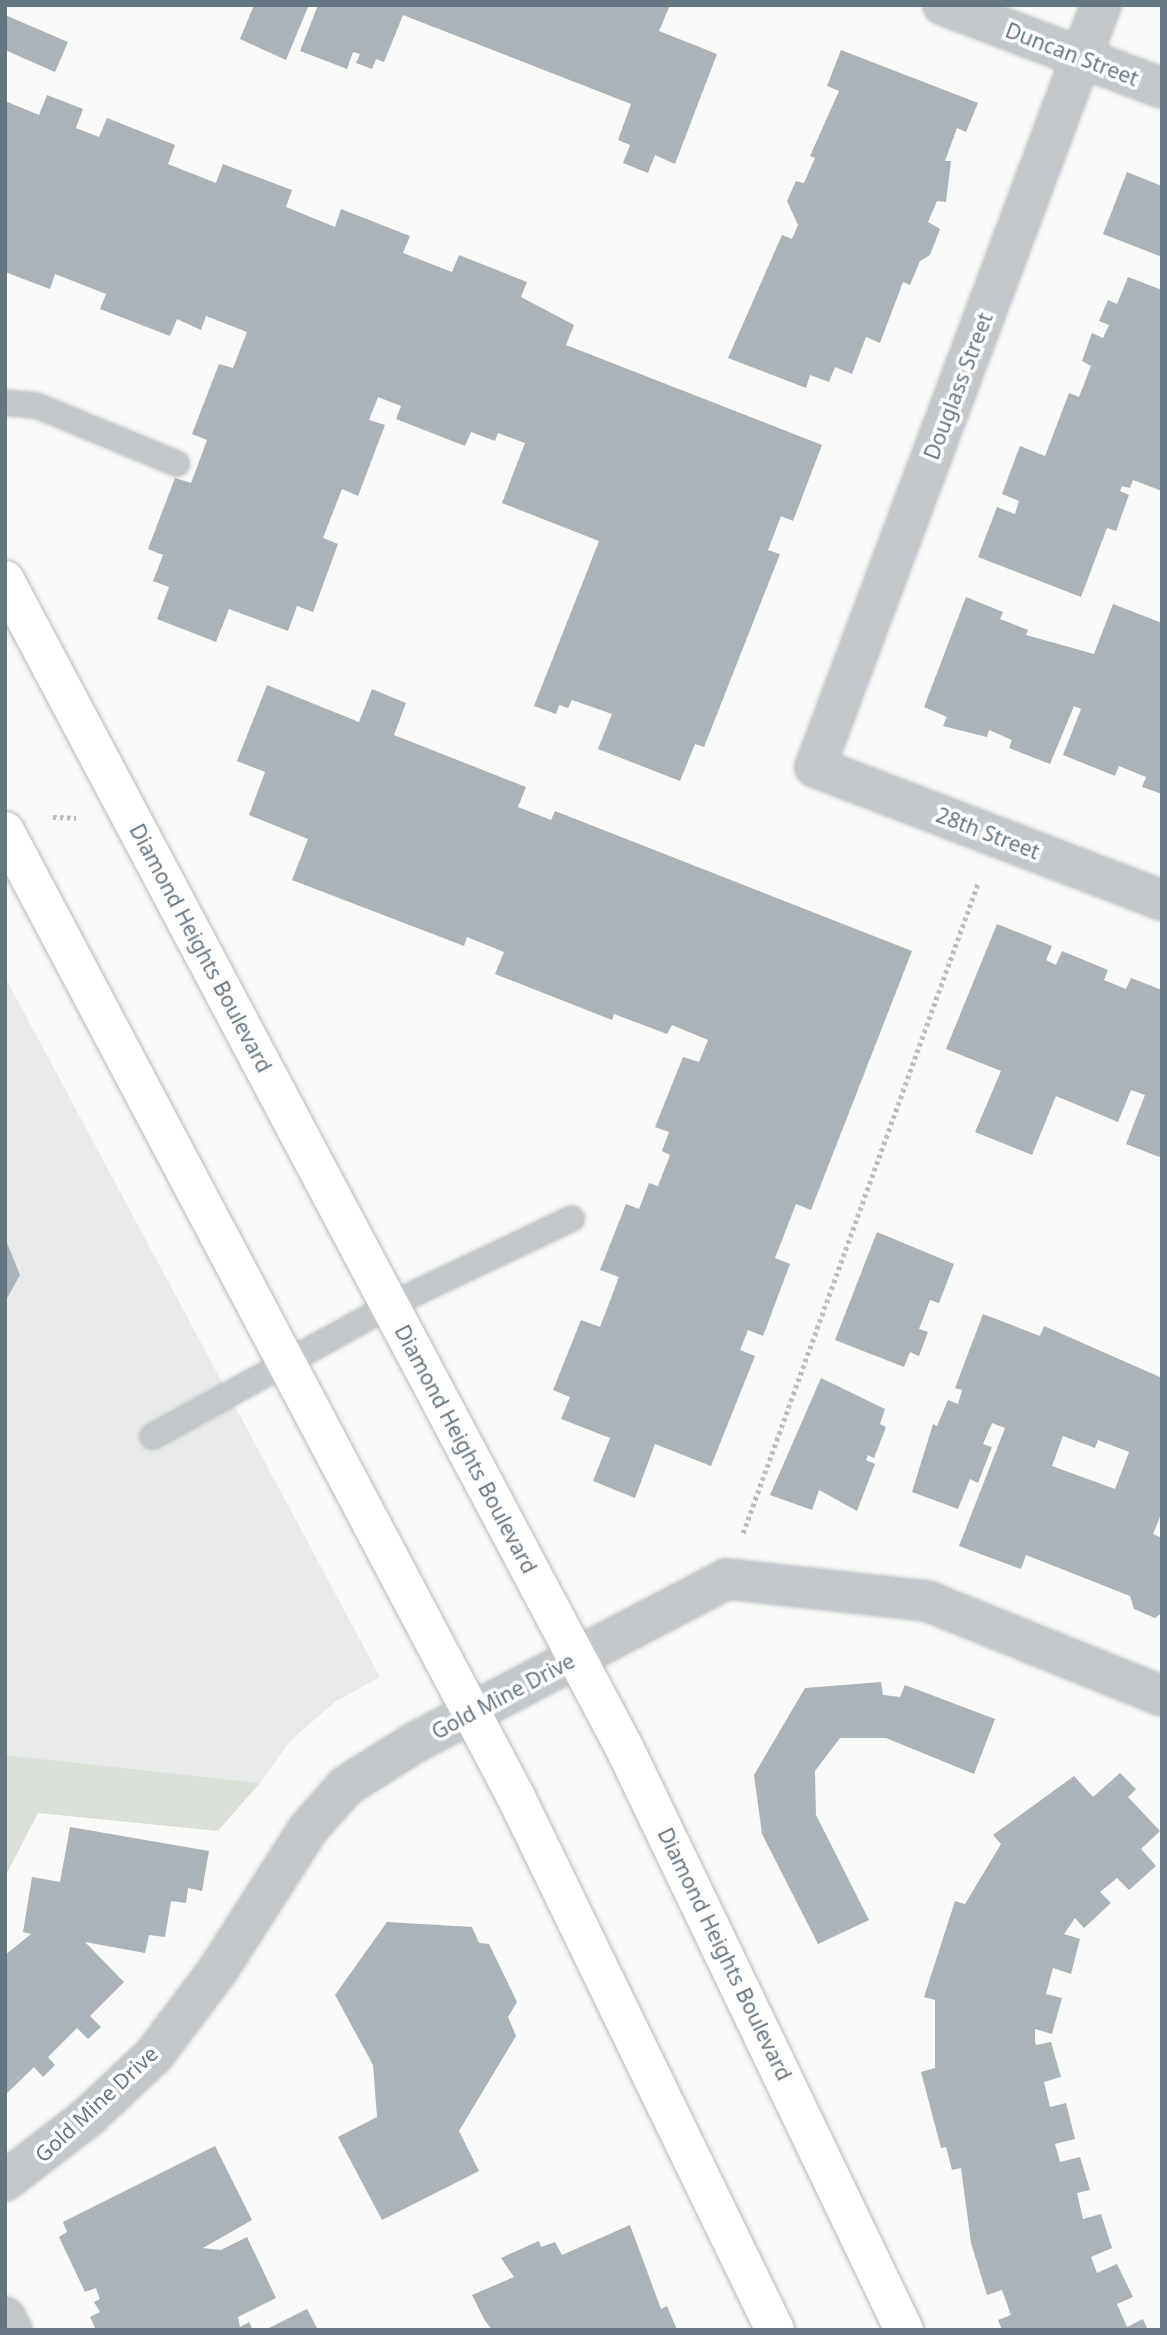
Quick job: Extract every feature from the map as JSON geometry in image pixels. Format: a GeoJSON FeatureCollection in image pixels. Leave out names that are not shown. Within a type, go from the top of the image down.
{"type":"FeatureCollection","features":[{"type":"Feature","properties":{"kind":"main road","name":"Diamond Heights Boulevard"},"geometry":{"type":"LineString","coordinates":[[5,580],[576,1657],[904,2330]]}},
{"type":"Feature","properties":{"kind":"main road"},"geometry":{"type":"LineString","coordinates":[[5,831],[472,1712],[575,1913],[775,2330]]}},
{"type":"Feature","properties":{"kind":"street","name":"Duncan Street"},"geometry":{"type":"LineString","coordinates":[[943,5],[1162,88]]}},
{"type":"Feature","properties":{"kind":"street","name":"Douglass Street"},"geometry":{"type":"LineString","coordinates":[[815,766],[1101,5]]}},
{"type":"Feature","properties":{"kind":"street","name":"28th Street"},"geometry":{"type":"LineString","coordinates":[[815,766],[1162,900]]}},
{"type":"Feature","properties":{"kind":"street","name":"Gold Mine Drive"},"geometry":{"type":"LineString","coordinates":[[5,2182],[88,2117],[154,2055],[218,1970],[308,1829],[346,1786],[472,1712],[727,1579]]}},
{"type":"Feature","properties":{"kind":"street"},"geometry":{"type":"LineString","coordinates":[[727,1579],[926,1601],[1162,1696]]}},
{"type":"Feature","properties":{"kind":"street"},"geometry":{"type":"LineString","coordinates":[[5,2317],[12,2330]]}},
{"type":"Feature","properties":{"kind":"lane"},"geometry":{"type":"LineString","coordinates":[[5,402],[36,405],[176,463]]}},
{"type":"Feature","properties":{"kind":"lane"},"geometry":{"type":"LineString","coordinates":[[152,1436],[287,1364],[389,1305],[571,1219]]}},
{"type":"Feature","properties":{"kind":"path"},"geometry":{"type":"LineString","coordinates":[[49,817],[91,819]]}},
{"type":"Feature","properties":{"kind":"path"},"geometry":{"type":"LineString","coordinates":[[727,1579],[995,836]]}},
{"type":"Feature","properties":{"kind":"shaded area"},"geometry":{"type":"Polygon","coordinates":[[[5,977],[380,1677],[335,1702],[291,1740],[260,1783],[5,1755],[5,977]]]}},
{"type":"Feature","properties":{"kind":"shaded area"},"geometry":{"type":"Polygon","coordinates":[[[5,1755],[260,1783],[218,1831],[38,1813],[5,1877],[5,1755]]]}},
{"type":"Feature","properties":{"kind":"building"},"geometry":{"type":"Polygon","coordinates":[[[254,5],[308,7],[286,60],[240,39],[254,5]]]}},
{"type":"Feature","properties":{"kind":"building"},"geometry":{"type":"Polygon","coordinates":[[[318,5],[670,5],[659,31],[717,54],[675,164],[655,155],[648,173],[623,163],[630,145],[618,140],[631,104],[403,15],[384,62],[376,59],[372,69],[356,63],[360,54],[353,52],[347,69],[300,51],[318,5]]]}},
{"type":"Feature","properties":{"kind":"building"},"geometry":{"type":"Polygon","coordinates":[[[5,15],[68,42],[55,72],[5,50],[5,15]]]}},
{"type":"Feature","properties":{"kind":"building"},"geometry":{"type":"Polygon","coordinates":[[[841,50],[978,103],[966,132],[957,128],[945,161],[951,161],[946,202],[937,201],[928,222],[940,229],[930,255],[920,261],[910,285],[903,282],[880,343],[866,337],[852,374],[835,367],[829,382],[810,375],[806,388],[728,358],[782,235],[792,239],[798,225],[787,201],[796,181],[804,183],[815,158],[810,156],[839,91],[827,86],[841,50]]]}},
{"type":"Feature","properties":{"kind":"building"},"geometry":{"type":"Polygon","coordinates":[[[47,95],[83,109],[76,128],[99,137],[107,118],[175,145],[168,164],[216,183],[223,164],[292,190],[286,207],[335,227],[341,209],[410,236],[403,253],[452,272],[459,255],[527,282],[521,297],[574,325],[566,345],[822,445],[793,521],[781,516],[768,550],[780,554],[704,747],[695,744],[680,781],[598,749],[612,714],[572,700],[568,708],[559,705],[556,714],[534,706],[599,541],[502,503],[525,443],[498,433],[495,441],[471,432],[465,446],[396,419],[401,406],[378,397],[369,420],[385,425],[358,496],[342,489],[323,538],[338,544],[313,612],[297,606],[288,631],[229,609],[216,642],[157,619],[169,587],[153,581],[163,555],[148,549],[175,478],[191,483],[207,440],[192,434],[219,364],[233,368],[247,332],[206,316],[201,330],[177,319],[170,336],[100,309],[106,294],[55,274],[50,289],[5,272],[5,101],[39,115],[47,95]]]}},
{"type":"Feature","properties":{"kind":"building"},"geometry":{"type":"Polygon","coordinates":[[[1127,172],[1162,186],[1162,257],[1103,234],[1127,172]]]}},
{"type":"Feature","properties":{"kind":"building"},"geometry":{"type":"Polygon","coordinates":[[[1128,277],[1162,290],[1162,491],[1133,480],[1130,488],[1122,486],[1120,491],[1129,495],[1116,531],[1107,528],[1081,597],[978,557],[997,507],[1015,514],[1019,501],[1002,494],[1020,446],[1045,456],[1069,393],[1079,397],[1091,366],[1082,361],[1092,333],[1103,338],[1109,325],[1099,321],[1108,300],[1117,304],[1128,277]]]}},
{"type":"Feature","properties":{"kind":"building"},"geometry":{"type":"Polygon","coordinates":[[[966,597],[1003,612],[1000,619],[1028,630],[1026,635],[1094,654],[1113,604],[1162,623],[1162,794],[1142,787],[1146,777],[1119,766],[1115,776],[1063,755],[1081,709],[1074,706],[1050,764],[1009,748],[1012,740],[989,730],[987,737],[943,726],[947,717],[924,707],[966,597]]]}},
{"type":"Feature","properties":{"kind":"building"},"geometry":{"type":"Polygon","coordinates":[[[267,685],[359,722],[372,689],[406,703],[394,735],[526,787],[518,807],[551,820],[555,811],[912,951],[811,1210],[796,1204],[775,1258],[790,1264],[763,1336],[748,1330],[740,1350],[755,1356],[711,1466],[655,1444],[635,1498],[593,1481],[610,1438],[561,1419],[570,1397],[553,1390],[581,1320],[600,1327],[619,1277],[600,1270],[626,1204],[639,1209],[649,1183],[658,1186],[670,1155],[662,1151],[669,1132],[655,1127],[683,1057],[699,1062],[708,1040],[672,1025],[667,1034],[614,1014],[612,1020],[495,974],[504,952],[467,937],[464,946],[292,880],[308,839],[249,815],[265,772],[237,761],[267,685]]]}},
{"type":"Feature","properties":{"kind":"building"},"geometry":{"type":"Polygon","coordinates":[[[997,924],[1052,946],[1046,960],[1056,965],[1062,951],[1108,970],[1104,980],[1126,989],[1131,978],[1162,990],[1162,1158],[1126,1144],[1145,1095],[1131,1090],[1118,1122],[1056,1096],[1032,1155],[975,1132],[1001,1071],[946,1049],[997,924]]]}},
{"type":"Feature","properties":{"kind":"building"},"geometry":{"type":"Polygon","coordinates":[[[877,1232],[954,1264],[939,1303],[930,1300],[919,1329],[928,1332],[919,1356],[910,1352],[904,1367],[835,1340],[877,1232]]]}},
{"type":"Feature","properties":{"kind":"building"},"geometry":{"type":"Polygon","coordinates":[[[5,1238],[20,1275],[5,1302],[5,1238]]]}},
{"type":"Feature","properties":{"kind":"building"},"geometry":{"type":"Polygon","coordinates":[[[983,1314],[1040,1336],[1044,1326],[1162,1378],[1162,1512],[1153,1534],[1162,1538],[1162,1613],[1155,1618],[1134,1609],[1130,1596],[1026,1555],[1021,1569],[959,1546],[1005,1428],[992,1423],[983,1444],[992,1447],[978,1483],[970,1479],[958,1509],[912,1492],[933,1424],[937,1426],[948,1400],[958,1404],[962,1390],[955,1388],[983,1314]],[[1063,1436],[1052,1466],[1115,1489],[1129,1452],[1098,1440],[1095,1448],[1063,1436]]]}},
{"type":"Feature","properties":{"kind":"building"},"geometry":{"type":"Polygon","coordinates":[[[821,1378],[885,1409],[880,1424],[886,1427],[874,1458],[868,1455],[866,1460],[875,1464],[857,1511],[819,1490],[812,1510],[770,1495],[821,1378]]]}},
{"type":"Feature","properties":{"kind":"building"},"geometry":{"type":"Polygon","coordinates":[[[881,1682],[883,1695],[900,1697],[905,1685],[995,1719],[974,1774],[886,1738],[840,1738],[815,1771],[816,1815],[869,1920],[818,1944],[762,1834],[754,1775],[805,1688],[881,1682]]]}},
{"type":"Feature","properties":{"kind":"building"},"geometry":{"type":"Polygon","coordinates":[[[1120,1773],[1136,1789],[1128,1797],[1160,1831],[1141,1849],[1156,1866],[1129,1890],[1117,1878],[1100,1892],[1111,1903],[1084,1928],[1075,1918],[1064,1934],[1080,1939],[1071,1974],[1053,1968],[1046,1994],[1062,1998],[1052,2034],[1035,2029],[1035,2041],[1036,2045],[1051,2042],[1061,2077],[1044,2082],[1050,2107],[1066,2103],[1075,2139],[1055,2144],[1060,2162],[1080,2157],[1090,2190],[1077,2193],[1083,2219],[1101,2214],[1112,2248],[1091,2257],[1097,2273],[1117,2264],[1133,2297],[1117,2304],[1127,2327],[1143,2319],[1148,2330],[1002,2330],[998,2320],[1011,2315],[1002,2290],[987,2295],[971,2243],[961,2168],[952,2170],[946,2147],[941,2148],[921,2072],[935,2068],[935,2000],[924,1997],[955,1901],[965,1904],[1001,1844],[993,1835],[1074,1776],[1093,1797],[1120,1773]]]}},
{"type":"Feature","properties":{"kind":"building"},"geometry":{"type":"Polygon","coordinates":[[[70,1827],[209,1851],[202,1891],[188,1888],[186,1903],[171,1901],[165,1937],[149,1935],[145,1953],[85,1942],[124,1982],[90,2016],[101,2027],[88,2039],[77,2028],[48,2057],[55,2065],[43,2077],[34,2067],[5,2095],[5,1955],[31,1934],[23,1932],[32,1877],[60,1882],[70,1827]]]}},
{"type":"Feature","properties":{"kind":"building"},"geometry":{"type":"Polygon","coordinates":[[[387,1922],[472,1927],[479,1943],[489,1944],[517,2002],[508,2017],[516,2036],[459,2131],[479,2171],[382,2220],[338,2137],[377,2117],[373,2065],[335,1995],[387,1922]]]}},
{"type":"Feature","properties":{"kind":"building"},"geometry":{"type":"Polygon","coordinates":[[[215,2146],[252,2220],[203,2248],[221,2250],[247,2237],[276,2298],[238,2317],[240,2327],[249,2322],[253,2330],[96,2330],[90,2317],[100,2312],[94,2302],[100,2299],[96,2288],[85,2292],[59,2237],[67,2232],[63,2222],[215,2146]]]}},
{"type":"Feature","properties":{"kind":"building"},"geometry":{"type":"Polygon","coordinates":[[[630,2225],[661,2309],[667,2306],[677,2330],[492,2330],[484,2319],[472,2295],[514,2277],[501,2258],[539,2241],[541,2247],[555,2242],[562,2255],[630,2225]]]}},
{"type":"Feature","properties":{"kind":"building"},"geometry":{"type":"Polygon","coordinates":[[[307,2309],[318,2330],[265,2330],[307,2309]]]}}]}
